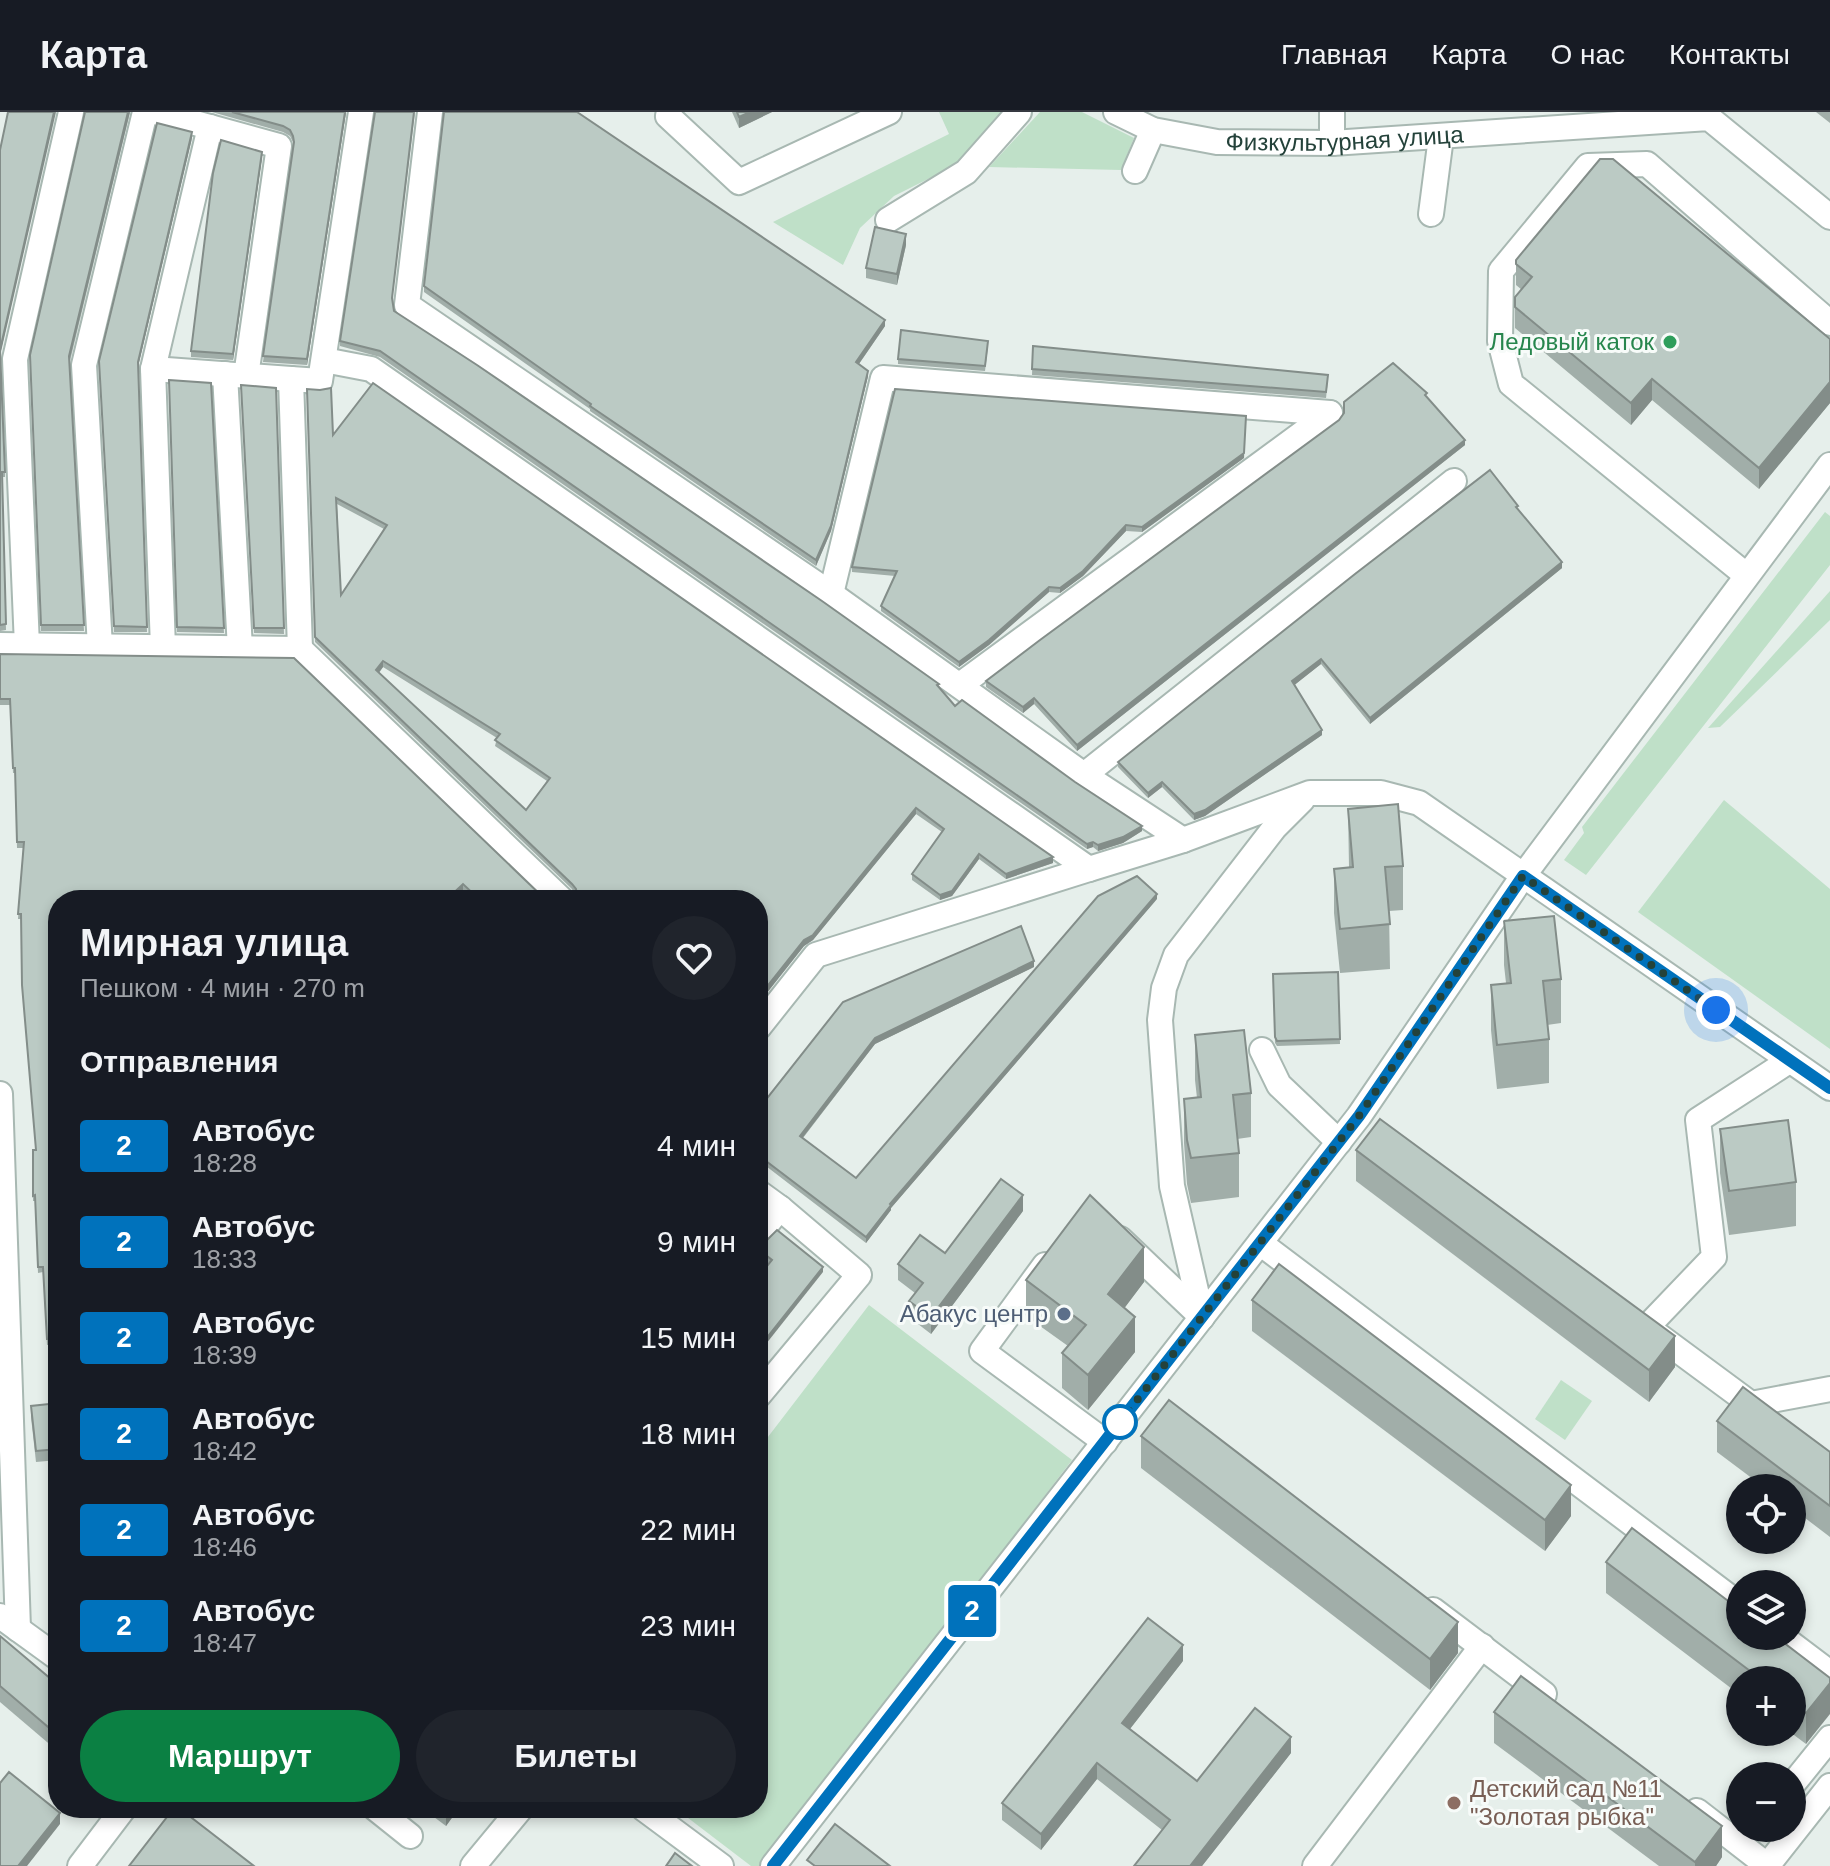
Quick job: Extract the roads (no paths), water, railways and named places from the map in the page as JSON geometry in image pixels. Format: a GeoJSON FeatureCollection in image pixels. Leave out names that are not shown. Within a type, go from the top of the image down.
{"type":"FeatureCollection","features":[{"type":"Feature","properties":{"kind":"street"},"geometry":{"type":"LineString","coordinates":[[27,646],[15,359],[71,112]]}},
{"type":"Feature","properties":{"kind":"street"},"geometry":{"type":"LineString","coordinates":[[100,647],[84,365],[145,112]]}},
{"type":"Feature","properties":{"kind":"street"},"geometry":{"type":"LineString","coordinates":[[155,112],[279,146],[235,375],[240,649]]}},
{"type":"Feature","properties":{"kind":"street"},"geometry":{"type":"LineString","coordinates":[[153,369],[320,381],[361,112]]}},
{"type":"Feature","properties":{"kind":"street"},"geometry":{"type":"LineString","coordinates":[[430,112],[407,305],[831,594],[1084,775],[1183,840]]}},
{"type":"Feature","properties":{"kind":"street"},"geometry":{"type":"LineString","coordinates":[[669,112],[668,116],[739,182],[889,112]]}},
{"type":"Feature","properties":{"kind":"street"},"geometry":{"type":"LineString","coordinates":[[888,220],[966,172],[1019,112]]}},
{"type":"Feature","properties":{"kind":"street","name":"Физкультурная улица"},"geometry":{"type":"LineString","coordinates":[[1116,112],[1153,130],[1217,142],[1332,143],[1711,115],[1830,217]]}},
{"type":"Feature","properties":{"kind":"street"},"geometry":{"type":"LineString","coordinates":[[1332,112],[1332,143]]}},
{"type":"Feature","properties":{"kind":"street"},"geometry":{"type":"LineString","coordinates":[[163,648],[153,369],[210,127]]}},
{"type":"Feature","properties":{"kind":"street"},"geometry":{"type":"LineString","coordinates":[[1135,171],[1153,130]]}},
{"type":"Feature","properties":{"kind":"street"},"geometry":{"type":"LineString","coordinates":[[1431,214],[1441,137]]}},
{"type":"Feature","properties":{"kind":"street"},"geometry":{"type":"LineString","coordinates":[[1746,575],[1511,384],[1500,341],[1501,271],[1588,166],[1647,164],[1830,323]]}},
{"type":"Feature","properties":{"kind":"street"},"geometry":{"type":"LineString","coordinates":[[324,360],[371,369],[1089,869]]}},
{"type":"Feature","properties":{"kind":"street"},"geometry":{"type":"LineString","coordinates":[[831,594],[883,378],[1330,413],[960,685]]}},
{"type":"Feature","properties":{"kind":"street"},"geometry":{"type":"LineString","coordinates":[[291,379],[300,649]]}},
{"type":"Feature","properties":{"kind":"street"},"geometry":{"type":"LineString","coordinates":[[773,1866],[1105,1442],[1152,1399],[1202,1317],[1339,1142],[1368,1122],[1523,876],[1746,575],[1821,495],[1830,465]]}},
{"type":"Feature","properties":{"kind":"street"},"geometry":{"type":"LineString","coordinates":[[1084,775],[1454,481]]}},
{"type":"Feature","properties":{"kind":"street"},"geometry":{"type":"LineString","coordinates":[[0,645],[300,649],[552,890]]}},
{"type":"Feature","properties":{"kind":"street"},"geometry":{"type":"LineString","coordinates":[[768,1015],[816,955],[1183,840],[1310,793],[1381,793],[1419,803],[1830,1088]]}},
{"type":"Feature","properties":{"kind":"street"},"geometry":{"type":"LineString","coordinates":[[1202,1317],[1172,1186],[1160,1020],[1164,988],[1176,955],[1275,827],[1310,793]]}},
{"type":"Feature","properties":{"kind":"street"},"geometry":{"type":"LineString","coordinates":[[1262,1050],[1279,1085],[1339,1142]]}},
{"type":"Feature","properties":{"kind":"street"},"geometry":{"type":"LineString","coordinates":[[1785,1429],[1640,1322],[1714,1257],[1698,1120],[1789,1061]]}},
{"type":"Feature","properties":{"kind":"street"},"geometry":{"type":"LineString","coordinates":[[0,1094],[9,1623],[48,1651]]}},
{"type":"Feature","properties":{"kind":"street"},"geometry":{"type":"LineString","coordinates":[[768,1199],[859,1275],[768,1384]]}},
{"type":"Feature","properties":{"kind":"street"},"geometry":{"type":"LineString","coordinates":[[768,1223],[780,1208]]}},
{"type":"Feature","properties":{"kind":"street"},"geometry":{"type":"LineString","coordinates":[[1098,1218],[1202,1317]]}},
{"type":"Feature","properties":{"kind":"street"},"geometry":{"type":"LineString","coordinates":[[1061,1243],[982,1351],[1105,1442]]}},
{"type":"Feature","properties":{"kind":"street"},"geometry":{"type":"LineString","coordinates":[[1260,1243],[1726,1594]]}},
{"type":"Feature","properties":{"kind":"street"},"geometry":{"type":"LineString","coordinates":[[1751,1404],[1830,1389]]}},
{"type":"Feature","properties":{"kind":"street"},"geometry":{"type":"LineString","coordinates":[[1412,1594],[1556,1703]]}},
{"type":"Feature","properties":{"kind":"street"},"geometry":{"type":"LineString","coordinates":[[1315,1866],[1482,1646]]}},
{"type":"Feature","properties":{"kind":"street"},"geometry":{"type":"LineString","coordinates":[[1800,1650],[1830,1673]]}},
{"type":"Feature","properties":{"kind":"street"},"geometry":{"type":"LineString","coordinates":[[1806,1768],[1830,1738]]}},
{"type":"Feature","properties":{"kind":"street"},"geometry":{"type":"LineString","coordinates":[[1752,1842],[1767,1866],[1830,1786]]}},
{"type":"Feature","properties":{"kind":"street"},"geometry":{"type":"LineString","coordinates":[[1680,1798],[1726,1824]]}},
{"type":"Feature","properties":{"kind":"street"},"geometry":{"type":"LineString","coordinates":[[80,1866],[116,1818]]}},
{"type":"Feature","properties":{"kind":"street"},"geometry":{"type":"LineString","coordinates":[[388,1818],[410,1836]]}},
{"type":"Feature","properties":{"kind":"street"},"geometry":{"type":"LineString","coordinates":[[473,1866],[513,1818]]}},
{"type":"Feature","properties":{"kind":"street"},"geometry":{"type":"LineString","coordinates":[[656,1818],[721,1866]]}},
{"type":"Feature","properties":{"kind":"place","name":"Ледовый каток"},"geometry":{"type":"Point","coordinates":[1670,342]}},
{"type":"Feature","properties":{"kind":"place","name":"Абакус центр"},"geometry":{"type":"Point","coordinates":[1064,1314]}},
{"type":"Feature","properties":{"kind":"place","name":"Детский сад №11 \"Золотая рыбка\""},"geometry":{"type":"Point","coordinates":[1454,1803]}}]}
